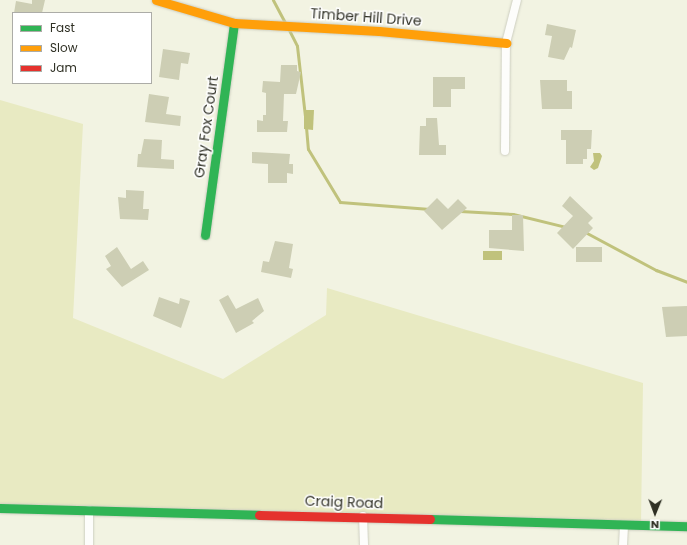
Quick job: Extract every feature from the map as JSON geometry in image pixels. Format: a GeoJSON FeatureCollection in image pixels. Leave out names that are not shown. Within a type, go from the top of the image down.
{"type":"FeatureCollection","features":[{"type":"Feature","properties":{"kind":"street","name":"Timber Hill Drive"},"geometry":{"type":"LineString","coordinates":[[156,0],[234,23],[379,31],[506,43]]}},
{"type":"Feature","properties":{"kind":"street"},"geometry":{"type":"LineString","coordinates":[[505,151],[506,43],[517,0]]}},
{"type":"Feature","properties":{"kind":"street","name":"Gray Fox Court"},"geometry":{"type":"LineString","coordinates":[[205,235],[234,23]]}},
{"type":"Feature","properties":{"kind":"street","name":"Craig Road"},"geometry":{"type":"LineString","coordinates":[[0,508],[363,516],[687,526]]}},
{"type":"Feature","properties":{"kind":"street"},"geometry":{"type":"LineString","coordinates":[[89,510],[89,545]]}},
{"type":"Feature","properties":{"kind":"street"},"geometry":{"type":"LineString","coordinates":[[363,516],[364,545]]}},
{"type":"Feature","properties":{"kind":"street"},"geometry":{"type":"LineString","coordinates":[[623,545],[624,525]]}},
{"type":"Feature","properties":{"kind":"shaded area"},"geometry":{"type":"Polygon","coordinates":[[[0,100],[83,124],[73,318],[223,379],[326,315],[327,288],[643,383],[641,525],[0,508],[0,100]]]}},
{"type":"Feature","properties":{"kind":"shaded area"},"geometry":{"type":"Polygon","coordinates":[[[304,110],[314,110],[313,130],[304,129],[304,110]]]}},
{"type":"Feature","properties":{"kind":"shaded area"},"geometry":{"type":"Polygon","coordinates":[[[593,153],[600,153],[602,156],[598,168],[594,170],[590,167],[594,161],[593,153]]]}},
{"type":"Feature","properties":{"kind":"shaded area"},"geometry":{"type":"Polygon","coordinates":[[[483,251],[502,251],[502,260],[483,260],[483,251]]]}},
{"type":"Feature","properties":{"kind":"building"},"geometry":{"type":"Polygon","coordinates":[[[32,0],[45,0],[42,12],[14,12],[16,1],[32,4],[32,0]]]}},
{"type":"Feature","properties":{"kind":"building"},"geometry":{"type":"Polygon","coordinates":[[[547,24],[576,30],[572,48],[570,47],[564,60],[548,57],[552,36],[545,35],[547,24]]]}},
{"type":"Feature","properties":{"kind":"building"},"geometry":{"type":"Polygon","coordinates":[[[163,49],[190,53],[188,64],[181,63],[179,80],[159,77],[163,49]]]}},
{"type":"Feature","properties":{"kind":"building"},"geometry":{"type":"Polygon","coordinates":[[[281,65],[297,65],[297,71],[301,72],[296,94],[284,94],[283,121],[288,121],[287,132],[257,132],[257,120],[263,121],[263,115],[266,115],[266,93],[262,92],[263,81],[280,82],[281,65]]]}},
{"type":"Feature","properties":{"kind":"building"},"geometry":{"type":"Polygon","coordinates":[[[433,77],[465,77],[465,89],[451,89],[451,107],[433,107],[433,77]]]}},
{"type":"Feature","properties":{"kind":"building"},"geometry":{"type":"Polygon","coordinates":[[[540,80],[567,80],[567,91],[572,91],[572,109],[542,109],[540,80]]]}},
{"type":"Feature","properties":{"kind":"building"},"geometry":{"type":"Polygon","coordinates":[[[149,94],[169,97],[166,114],[181,116],[180,126],[145,122],[149,94]]]}},
{"type":"Feature","properties":{"kind":"building"},"geometry":{"type":"Polygon","coordinates":[[[426,118],[437,118],[439,145],[446,145],[446,155],[419,155],[420,126],[426,126],[426,118]]]}},
{"type":"Feature","properties":{"kind":"building"},"geometry":{"type":"Polygon","coordinates":[[[561,130],[592,130],[591,149],[587,149],[587,159],[583,159],[583,164],[566,164],[566,140],[561,140],[561,130]]]}},
{"type":"Feature","properties":{"kind":"building"},"geometry":{"type":"Polygon","coordinates":[[[144,139],[162,140],[161,159],[174,160],[174,169],[137,167],[138,154],[141,154],[144,139]]]}},
{"type":"Feature","properties":{"kind":"building"},"geometry":{"type":"Polygon","coordinates":[[[252,152],[290,154],[289,164],[293,164],[293,174],[287,173],[287,183],[268,183],[268,164],[252,163],[252,152]]]}},
{"type":"Feature","properties":{"kind":"building"},"geometry":{"type":"Polygon","coordinates":[[[126,190],[144,191],[143,209],[149,209],[148,220],[120,219],[118,197],[126,198],[126,190]]]}},
{"type":"Feature","properties":{"kind":"building"},"geometry":{"type":"Polygon","coordinates":[[[570,196],[593,218],[588,223],[593,228],[573,249],[557,233],[573,216],[562,206],[570,196]]]}},
{"type":"Feature","properties":{"kind":"building"},"geometry":{"type":"Polygon","coordinates":[[[437,198],[448,209],[458,199],[467,208],[442,230],[424,211],[437,198]]]}},
{"type":"Feature","properties":{"kind":"building"},"geometry":{"type":"Polygon","coordinates":[[[512,215],[523,215],[524,251],[489,248],[489,230],[512,230],[512,215]]]}},
{"type":"Feature","properties":{"kind":"building"},"geometry":{"type":"Polygon","coordinates":[[[275,241],[293,244],[289,268],[293,269],[291,278],[261,272],[263,261],[269,262],[275,241]]]}},
{"type":"Feature","properties":{"kind":"building"},"geometry":{"type":"Polygon","coordinates":[[[117,247],[131,269],[143,261],[149,270],[122,287],[106,269],[111,266],[105,256],[117,247]]]}},
{"type":"Feature","properties":{"kind":"building"},"geometry":{"type":"Polygon","coordinates":[[[576,247],[602,247],[602,262],[576,262],[576,247]]]}},
{"type":"Feature","properties":{"kind":"building"},"geometry":{"type":"Polygon","coordinates":[[[228,295],[236,309],[258,298],[264,311],[252,321],[254,323],[236,333],[219,300],[228,295]]]}},
{"type":"Feature","properties":{"kind":"building"},"geometry":{"type":"Polygon","coordinates":[[[159,297],[179,304],[180,298],[190,301],[181,328],[153,316],[159,297]]]}},
{"type":"Feature","properties":{"kind":"building"},"geometry":{"type":"Polygon","coordinates":[[[687,306],[687,336],[666,337],[662,307],[687,306]]]}},
{"type":"Feature","properties":{"kind":"waterway"},"geometry":{"type":"LineString","coordinates":[[273,0],[285,23]]}},
{"type":"Feature","properties":{"kind":"waterway"},"geometry":{"type":"LineString","coordinates":[[288,28],[297,46],[305,116]]}},
{"type":"Feature","properties":{"kind":"waterway"},"geometry":{"type":"LineString","coordinates":[[306,127],[308,149],[340,202],[430,209]]}},
{"type":"Feature","properties":{"kind":"waterway"},"geometry":{"type":"LineString","coordinates":[[460,211],[513,214],[566,227]]}},
{"type":"Feature","properties":{"kind":"waterway"},"geometry":{"type":"LineString","coordinates":[[585,232],[656,270],[687,282]]}},
{"type":"Feature","properties":{"kind":"traffic: fast"},"geometry":{"type":"LineString","coordinates":[[205,235],[234,23]]}},
{"type":"Feature","properties":{"kind":"traffic: fast"},"geometry":{"type":"LineString","coordinates":[[0,508],[259,515]]}},
{"type":"Feature","properties":{"kind":"traffic: fast"},"geometry":{"type":"LineString","coordinates":[[430,519],[687,526]]}},
{"type":"Feature","properties":{"kind":"traffic: slow"},"geometry":{"type":"LineString","coordinates":[[156,0],[234,23],[379,31],[506,43]]}},
{"type":"Feature","properties":{"kind":"traffic: jam"},"geometry":{"type":"LineString","coordinates":[[259,515],[430,519]]}}]}
